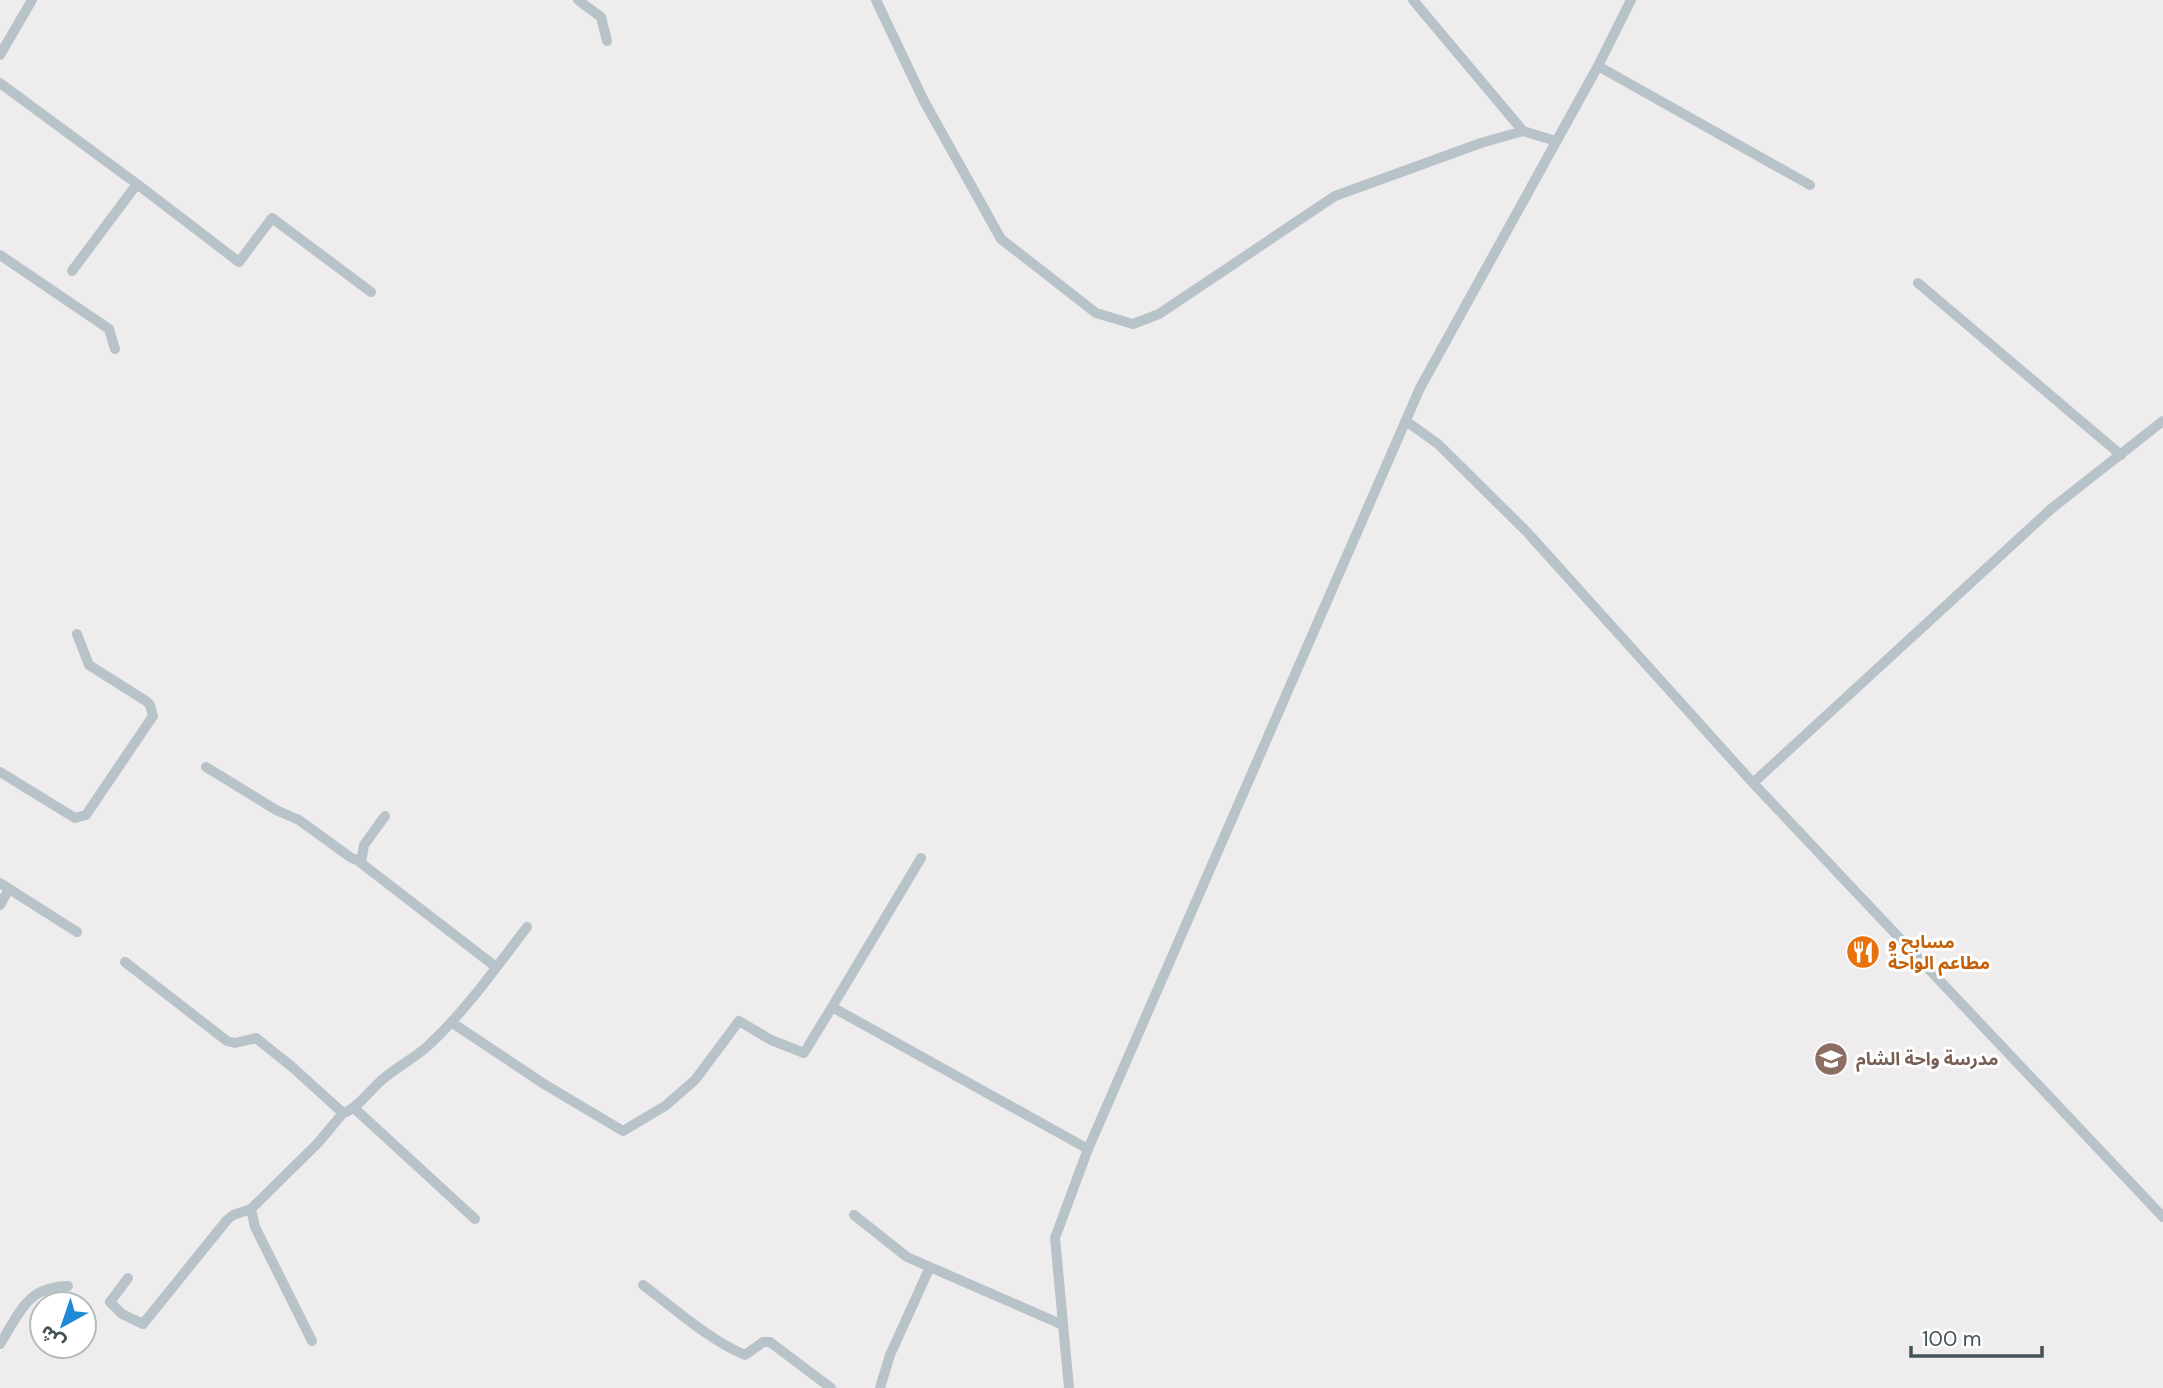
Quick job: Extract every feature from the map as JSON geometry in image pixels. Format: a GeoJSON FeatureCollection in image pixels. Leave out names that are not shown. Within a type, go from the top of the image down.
{"type":"FeatureCollection","features":[{"type":"Feature","properties":{"kind":"street"},"geometry":{"type":"LineString","coordinates":[[0,55],[32,0]]}},
{"type":"Feature","properties":{"kind":"street"},"geometry":{"type":"LineString","coordinates":[[578,0],[601,18],[607,41]]}},
{"type":"Feature","properties":{"kind":"street"},"geometry":{"type":"LineString","coordinates":[[876,0],[924,101],[1001,239],[1096,313],[1133,324],[1158,314],[1335,196],[1481,143],[1523,131],[1556,141]]}},
{"type":"Feature","properties":{"kind":"street"},"geometry":{"type":"LineString","coordinates":[[1413,0],[1523,131]]}},
{"type":"Feature","properties":{"kind":"street"},"geometry":{"type":"LineString","coordinates":[[1069,1388],[1055,1238],[1088,1149],[1420,388],[1598,66],[1631,0]]}},
{"type":"Feature","properties":{"kind":"street"},"geometry":{"type":"LineString","coordinates":[[1598,66],[1810,185]]}},
{"type":"Feature","properties":{"kind":"street"},"geometry":{"type":"LineString","coordinates":[[0,83],[239,262],[272,218],[371,292]]}},
{"type":"Feature","properties":{"kind":"street"},"geometry":{"type":"LineString","coordinates":[[72,271],[137,184]]}},
{"type":"Feature","properties":{"kind":"street"},"geometry":{"type":"LineString","coordinates":[[0,255],[109,329],[114,349]]}},
{"type":"Feature","properties":{"kind":"street"},"geometry":{"type":"LineString","coordinates":[[1918,284],[2122,454]]}},
{"type":"Feature","properties":{"kind":"street"},"geometry":{"type":"LineString","coordinates":[[1406,421],[1438,444],[1527,532],[1754,783],[2163,1217]]}},
{"type":"Feature","properties":{"kind":"street"},"geometry":{"type":"LineString","coordinates":[[1754,783],[2051,509],[2163,421]]}},
{"type":"Feature","properties":{"kind":"street"},"geometry":{"type":"LineString","coordinates":[[0,772],[75,818],[86,815],[153,716],[146,701],[89,666],[77,634]]}},
{"type":"Feature","properties":{"kind":"street"},"geometry":{"type":"LineString","coordinates":[[206,766],[276,810],[299,820],[361,862],[496,967]]}},
{"type":"Feature","properties":{"kind":"street"},"geometry":{"type":"LineString","coordinates":[[361,862],[363,845],[385,816]]}},
{"type":"Feature","properties":{"kind":"street"},"geometry":{"type":"LineString","coordinates":[[451,1022],[544,1084],[623,1131],[665,1106],[695,1080],[739,1021],[771,1040],[804,1053],[920,858]]}},
{"type":"Feature","properties":{"kind":"street"},"geometry":{"type":"LineString","coordinates":[[0,905],[5,886],[78,932]]}},
{"type":"Feature","properties":{"kind":"street"},"geometry":{"type":"LineString","coordinates":[[128,1278],[110,1302],[122,1314],[143,1324],[227,1220],[251,1209],[327,1134],[343,1113],[354,1108],[385,1076],[429,1045],[451,1022],[527,927]]}},
{"type":"Feature","properties":{"kind":"street"},"geometry":{"type":"LineString","coordinates":[[125,962],[227,1041],[235,1044],[256,1038],[343,1113]]}},
{"type":"Feature","properties":{"kind":"street"},"geometry":{"type":"LineString","coordinates":[[832,1007],[1088,1149]]}},
{"type":"Feature","properties":{"kind":"street"},"geometry":{"type":"LineString","coordinates":[[354,1108],[475,1219]]}},
{"type":"Feature","properties":{"kind":"street"},"geometry":{"type":"LineString","coordinates":[[251,1209],[255,1227],[312,1341]]}},
{"type":"Feature","properties":{"kind":"street"},"geometry":{"type":"LineString","coordinates":[[854,1215],[897,1250],[1063,1325]]}},
{"type":"Feature","properties":{"kind":"street"},"geometry":{"type":"LineString","coordinates":[[880,1388],[890,1355],[930,1267]]}},
{"type":"Feature","properties":{"kind":"street"},"geometry":{"type":"LineString","coordinates":[[643,1285],[738,1352],[745,1355],[763,1342],[770,1342],[831,1388]]}},
{"type":"Feature","properties":{"kind":"street"},"geometry":{"type":"LineString","coordinates":[[0,1344],[30,1298],[48,1287],[68,1286]]}},
{"type":"Feature","properties":{"kind":"place","name":"مسابح و مطاعم الواحة"},"geometry":{"type":"Point","coordinates":[1863,952]}},
{"type":"Feature","properties":{"kind":"place","name":"مدرسة واحة الشام"},"geometry":{"type":"Point","coordinates":[1831,1059]}}]}
